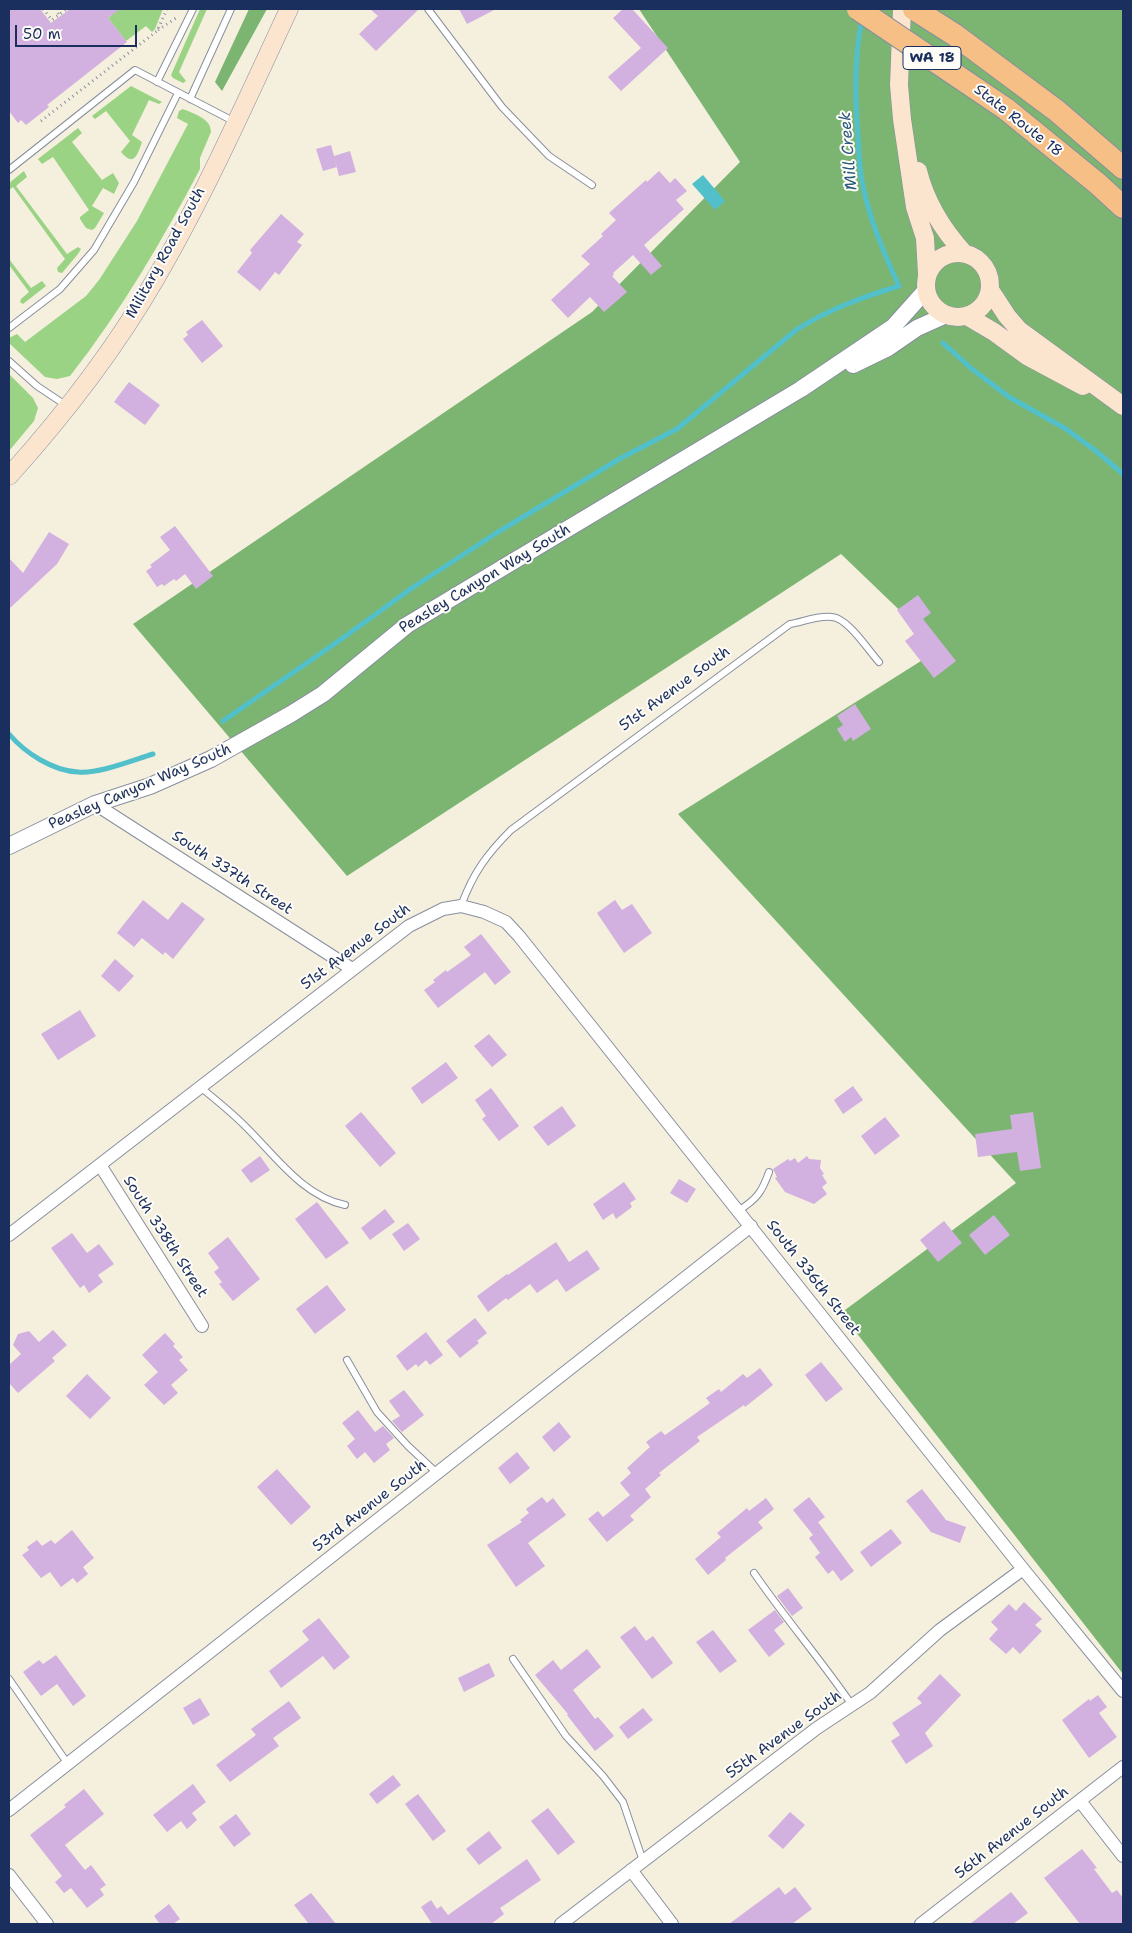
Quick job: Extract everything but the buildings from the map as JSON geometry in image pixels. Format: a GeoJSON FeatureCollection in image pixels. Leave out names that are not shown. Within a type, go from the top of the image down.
{"type":"FeatureCollection","features":[{"type":"Feature","properties":{"kind":"highway","name":"State Route 18"},"geometry":{"type":"LineString","coordinates":[[858,9],[1006,109],[1098,184],[1123,207]]}},
{"type":"Feature","properties":{"kind":"highway","name":"State Route 18"},"geometry":{"type":"LineString","coordinates":[[914,9],[955,35],[1057,111],[1123,168]]}},
{"type":"Feature","properties":{"kind":"main road","name":"Military Road South"},"geometry":{"type":"LineString","coordinates":[[9,476],[68,406],[107,354],[156,278],[236,123],[289,9]]}},
{"type":"Feature","properties":{"kind":"main road"},"geometry":{"type":"LineString","coordinates":[[902,9],[899,85],[910,182],[915,207],[925,238],[927,282],[933,305],[946,315],[968,316],[982,306],[990,290],[990,280],[982,262],[974,256],[964,253],[952,253],[942,257],[933,264],[927,282]]}},
{"type":"Feature","properties":{"kind":"main road"},"geometry":{"type":"LineString","coordinates":[[899,85],[914,155],[926,198],[943,227],[964,253]]}},
{"type":"Feature","properties":{"kind":"main road"},"geometry":{"type":"LineString","coordinates":[[990,290],[1007,316],[1020,330],[1122,405]]}},
{"type":"Feature","properties":{"kind":"main road"},"geometry":{"type":"LineString","coordinates":[[968,316],[1027,356],[1060,375],[1122,405]]}},
{"type":"Feature","properties":{"kind":"street","name":"Peasley Canyon Way South"},"geometry":{"type":"LineString","coordinates":[[9,846],[95,804],[211,760],[323,694],[359,662],[407,625],[802,389],[894,327],[927,282]]}},
{"type":"Feature","properties":{"kind":"street","name":"Peasley Canyon Way South"},"geometry":{"type":"LineString","coordinates":[[802,389],[888,348],[917,328],[946,315]]}},
{"type":"Feature","properties":{"kind":"street","name":"South 337th Street"},"geometry":{"type":"LineString","coordinates":[[95,804],[352,969]]}},
{"type":"Feature","properties":{"kind":"street","name":"51st Avenue South"},"geometry":{"type":"LineString","coordinates":[[9,1235],[409,926],[443,909],[461,906]]}},
{"type":"Feature","properties":{"kind":"street","name":"South 336th Street"},"geometry":{"type":"LineString","coordinates":[[461,906],[484,912],[506,922],[519,936],[1023,1569],[1123,1691]]}},
{"type":"Feature","properties":{"kind":"street","name":"South 338th Street"},"geometry":{"type":"LineString","coordinates":[[100,1165],[202,1326]]}},
{"type":"Feature","properties":{"kind":"street","name":"53rd Avenue South"},"geometry":{"type":"LineString","coordinates":[[9,1810],[751,1226]]}},
{"type":"Feature","properties":{"kind":"street","name":"55th Avenue South"},"geometry":{"type":"LineString","coordinates":[[561,1924],[817,1728],[870,1693],[940,1630],[1023,1569]]}},
{"type":"Feature","properties":{"kind":"street","name":"56th Avenue South"},"geometry":{"type":"LineString","coordinates":[[921,1924],[936,1920],[1080,1800],[1123,1767]]}},
{"type":"Feature","properties":{"kind":"street"},"geometry":{"type":"LineString","coordinates":[[1080,1800],[1123,1856]]}},
{"type":"Feature","properties":{"kind":"street"},"geometry":{"type":"LineString","coordinates":[[631,1870],[672,1924]]}},
{"type":"Feature","properties":{"kind":"street"},"geometry":{"type":"LineString","coordinates":[[9,1875],[47,1924]]}},
{"type":"Feature","properties":{"kind":"lane"},"geometry":{"type":"LineString","coordinates":[[157,82],[192,9]]}},
{"type":"Feature","properties":{"kind":"lane"},"geometry":{"type":"LineString","coordinates":[[190,99],[231,9]]}},
{"type":"Feature","properties":{"kind":"lane"},"geometry":{"type":"LineString","coordinates":[[428,9],[502,107],[549,156],[592,186]]}},
{"type":"Feature","properties":{"kind":"lane"},"geometry":{"type":"LineString","coordinates":[[9,170],[135,70],[236,123]]}},
{"type":"Feature","properties":{"kind":"lane"},"geometry":{"type":"LineString","coordinates":[[9,328],[60,289],[94,250],[134,182],[178,93]]}},
{"type":"Feature","properties":{"kind":"lane"},"geometry":{"type":"LineString","coordinates":[[9,361],[37,386],[68,406]]}},
{"type":"Feature","properties":{"kind":"lane","name":"51st Avenue South"},"geometry":{"type":"LineString","coordinates":[[461,906],[470,883],[491,850],[511,830],[790,624],[816,618],[836,617],[847,624],[879,662]]}},
{"type":"Feature","properties":{"kind":"lane"},"geometry":{"type":"LineString","coordinates":[[200,1087],[243,1124],[309,1189],[333,1202],[345,1205]]}},
{"type":"Feature","properties":{"kind":"lane"},"geometry":{"type":"LineString","coordinates":[[738,1211],[751,1203],[762,1191],[769,1172]]}},
{"type":"Feature","properties":{"kind":"lane"},"geometry":{"type":"LineString","coordinates":[[347,1360],[377,1412],[408,1446],[438,1474]]}},
{"type":"Feature","properties":{"kind":"lane"},"geometry":{"type":"LineString","coordinates":[[754,1573],[778,1608],[835,1680],[852,1705]]}},
{"type":"Feature","properties":{"kind":"lane"},"geometry":{"type":"LineString","coordinates":[[513,1658],[566,1736],[603,1776],[623,1802],[644,1861]]}},
{"type":"Feature","properties":{"kind":"lane"},"geometry":{"type":"LineString","coordinates":[[9,1679],[68,1764]]}},
{"type":"Feature","properties":{"kind":"path"},"geometry":{"type":"LineString","coordinates":[[43,9],[52,20],[65,9]]}},
{"type":"Feature","properties":{"kind":"path"},"geometry":{"type":"LineString","coordinates":[[59,15],[65,9]]}},
{"type":"Feature","properties":{"kind":"path"},"geometry":{"type":"LineString","coordinates":[[157,31],[167,9]]}},
{"type":"Feature","properties":{"kind":"path"},"geometry":{"type":"LineString","coordinates":[[41,121],[157,31],[181,15]]}},
{"type":"Feature","properties":{"kind":"green space"},"geometry":{"type":"Polygon","coordinates":[[[107,9],[163,9],[152,32],[146,26],[126,41],[108,18],[112,15],[107,9]]]}},
{"type":"Feature","properties":{"kind":"green space"},"geometry":{"type":"Polygon","coordinates":[[[200,9],[207,9],[179,72],[186,81],[183,83],[171,75],[200,9]]]}},
{"type":"Feature","properties":{"kind":"green space"},"geometry":{"type":"Polygon","coordinates":[[[249,9],[267,9],[222,91],[215,82],[249,9]]]}},
{"type":"Feature","properties":{"kind":"green space"},"geometry":{"type":"Polygon","coordinates":[[[639,9],[1123,9],[1123,1674],[841,1313],[1016,1183],[678,814],[940,649],[841,554],[347,876],[133,624],[592,312],[740,162],[639,9]]]}},
{"type":"Feature","properties":{"kind":"green space"},"geometry":{"type":"Polygon","coordinates":[[[131,86],[162,102],[159,104],[149,100],[132,135],[142,142],[137,155],[129,159],[121,152],[130,141],[106,111],[95,119],[92,116],[131,86]]]}},
{"type":"Feature","properties":{"kind":"green space"},"geometry":{"type":"Polygon","coordinates":[[[183,109],[201,117],[210,127],[211,132],[200,158],[200,169],[140,275],[89,351],[70,376],[57,379],[45,377],[9,343],[9,338],[17,334],[25,342],[86,296],[99,280],[137,221],[188,124],[177,118],[179,111],[183,109]]]}},
{"type":"Feature","properties":{"kind":"green space"},"geometry":{"type":"Polygon","coordinates":[[[78,128],[82,133],[72,142],[102,180],[113,173],[119,183],[114,194],[103,188],[92,206],[104,213],[92,230],[86,228],[80,219],[89,210],[53,157],[42,164],[38,159],[78,128]]]}},
{"type":"Feature","properties":{"kind":"green space"},"geometry":{"type":"Polygon","coordinates":[[[24,171],[27,177],[16,186],[67,254],[78,247],[81,249],[62,273],[58,272],[57,268],[65,259],[13,187],[9,190],[9,183],[24,171]]]}},
{"type":"Feature","properties":{"kind":"green space"},"geometry":{"type":"Polygon","coordinates":[[[9,259],[31,288],[42,281],[46,286],[23,304],[20,302],[21,299],[29,292],[9,265],[9,259]]]}},
{"type":"Feature","properties":{"kind":"green space"},"geometry":{"type":"Polygon","coordinates":[[[9,374],[33,398],[38,408],[34,421],[9,451],[9,374]]]}},
{"type":"Feature","properties":{"kind":"water"},"geometry":{"type":"Polygon","coordinates":[[[703,175],[725,201],[715,210],[692,184],[703,175]]]}},
{"type":"Feature","properties":{"kind":"waterway"},"geometry":{"type":"LineString","coordinates":[[223,721],[412,588],[498,532],[621,458],[677,429],[796,330],[846,304],[899,286],[871,218],[860,170],[856,78],[862,19]]}},
{"type":"Feature","properties":{"kind":"waterway","name":"Mill Creek"},"geometry":{"type":"LineString","coordinates":[[943,343],[972,369],[1009,397],[1066,429],[1123,474]]}},
{"type":"Feature","properties":{"kind":"waterway"},"geometry":{"type":"LineString","coordinates":[[9,734],[23,748],[40,760],[69,771],[96,771],[153,754]]}}]}
